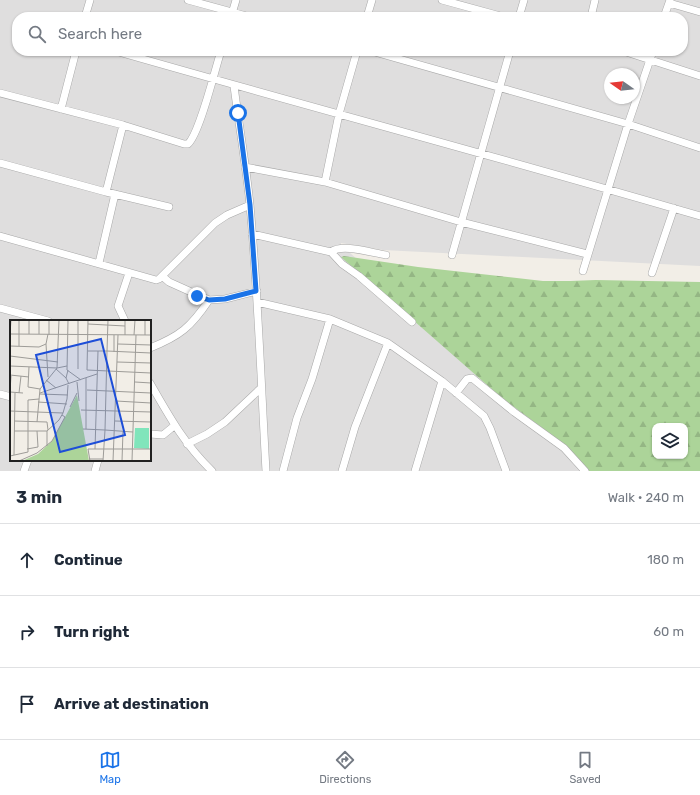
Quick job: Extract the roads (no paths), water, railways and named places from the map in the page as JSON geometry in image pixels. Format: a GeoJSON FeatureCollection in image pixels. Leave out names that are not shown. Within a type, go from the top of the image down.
{"type":"FeatureCollection","features":[{"type":"Feature","properties":{"kind":"street"},"geometry":{"type":"LineString","coordinates":[[86,12],[90,0]]}},
{"type":"Feature","properties":{"kind":"street"},"geometry":{"type":"LineString","coordinates":[[188,0],[225,12]]}},
{"type":"Feature","properties":{"kind":"street"},"geometry":{"type":"LineString","coordinates":[[232,12],[236,0]]}},
{"type":"Feature","properties":{"kind":"street"},"geometry":{"type":"LineString","coordinates":[[368,12],[372,0]]}},
{"type":"Feature","properties":{"kind":"street"},"geometry":{"type":"LineString","coordinates":[[442,0],[487,12]]}},
{"type":"Feature","properties":{"kind":"street"},"geometry":{"type":"LineString","coordinates":[[520,12],[524,0]]}},
{"type":"Feature","properties":{"kind":"street"},"geometry":{"type":"LineString","coordinates":[[592,12],[595,0]]}},
{"type":"Feature","properties":{"kind":"street"},"geometry":{"type":"LineString","coordinates":[[666,12],[669,2],[700,12]]}},
{"type":"Feature","properties":{"kind":"street"},"geometry":{"type":"LineString","coordinates":[[61,108],[75,56]]}},
{"type":"Feature","properties":{"kind":"street"},"geometry":{"type":"LineString","coordinates":[[132,56],[234,86],[608,189],[700,216]]}},
{"type":"Feature","properties":{"kind":"street"},"geometry":{"type":"LineString","coordinates":[[0,93],[61,108],[188,144],[193,138],[219,56]]}},
{"type":"Feature","properties":{"kind":"street"},"geometry":{"type":"LineString","coordinates":[[325,182],[339,114],[356,56]]}},
{"type":"Feature","properties":{"kind":"street"},"geometry":{"type":"LineString","coordinates":[[388,56],[628,124],[700,148]]}},
{"type":"Feature","properties":{"kind":"street"},"geometry":{"type":"LineString","coordinates":[[452,255],[509,56]]}},
{"type":"Feature","properties":{"kind":"street"},"geometry":{"type":"LineString","coordinates":[[640,56],[700,76]]}},
{"type":"Feature","properties":{"kind":"street"},"geometry":{"type":"LineString","coordinates":[[583,271],[628,124],[651,56]]}},
{"type":"Feature","properties":{"kind":"street"},"geometry":{"type":"LineString","coordinates":[[234,86],[250,205],[266,471]]}},
{"type":"Feature","properties":{"kind":"street"},"geometry":{"type":"LineString","coordinates":[[106,192],[123,125]]}},
{"type":"Feature","properties":{"kind":"street"},"geometry":{"type":"LineString","coordinates":[[0,163],[106,192],[169,206]]}},
{"type":"Feature","properties":{"kind":"street"},"geometry":{"type":"LineString","coordinates":[[246,167],[325,182],[461,222],[587,254]]}},
{"type":"Feature","properties":{"kind":"street"},"geometry":{"type":"LineString","coordinates":[[99,263],[115,194]]}},
{"type":"Feature","properties":{"kind":"street"},"geometry":{"type":"LineString","coordinates":[[0,236],[156,280],[162,276],[215,223],[227,215],[250,205]]}},
{"type":"Feature","properties":{"kind":"street"},"geometry":{"type":"LineString","coordinates":[[652,273],[674,208]]}},
{"type":"Feature","properties":{"kind":"street"},"geometry":{"type":"LineString","coordinates":[[252,234],[332,252],[342,264],[359,276],[412,322]]}},
{"type":"Feature","properties":{"kind":"street"},"geometry":{"type":"LineString","coordinates":[[332,252],[335,249],[345,248],[386,256]]}},
{"type":"Feature","properties":{"kind":"street"},"geometry":{"type":"LineString","coordinates":[[125,320],[118,306],[129,272]]}},
{"type":"Feature","properties":{"kind":"street"},"geometry":{"type":"LineString","coordinates":[[162,276],[169,282],[209,300],[225,299],[256,291]]}},
{"type":"Feature","properties":{"kind":"street"},"geometry":{"type":"LineString","coordinates":[[151,348],[182,333],[198,317],[209,300]]}},
{"type":"Feature","properties":{"kind":"street"},"geometry":{"type":"LineString","coordinates":[[257,302],[330,319],[388,343],[442,381],[471,404],[487,421],[506,471]]}},
{"type":"Feature","properties":{"kind":"street"},"geometry":{"type":"LineString","coordinates":[[0,308],[44,320]]}},
{"type":"Feature","properties":{"kind":"street"},"geometry":{"type":"LineString","coordinates":[[283,471],[297,418],[312,379],[330,319]]}},
{"type":"Feature","properties":{"kind":"street"},"geometry":{"type":"LineString","coordinates":[[343,471],[355,428],[388,343]]}},
{"type":"Feature","properties":{"kind":"street"},"geometry":{"type":"LineString","coordinates":[[456,393],[468,379],[472,378],[514,412],[564,448],[584,471]]}},
{"type":"Feature","properties":{"kind":"street"},"geometry":{"type":"LineString","coordinates":[[415,471],[442,381]]}},
{"type":"Feature","properties":{"kind":"street"},"geometry":{"type":"LineString","coordinates":[[151,385],[174,426],[187,444],[212,471]]}},
{"type":"Feature","properties":{"kind":"street"},"geometry":{"type":"LineString","coordinates":[[187,444],[207,434],[225,422],[261,388]]}},
{"type":"Feature","properties":{"kind":"street"},"geometry":{"type":"LineString","coordinates":[[0,394],[10,397]]}},
{"type":"Feature","properties":{"kind":"street"},"geometry":{"type":"LineString","coordinates":[[151,434],[163,435],[174,426]]}},
{"type":"Feature","properties":{"kind":"street"},"geometry":{"type":"LineString","coordinates":[[24,471],[28,461]]}}]}
